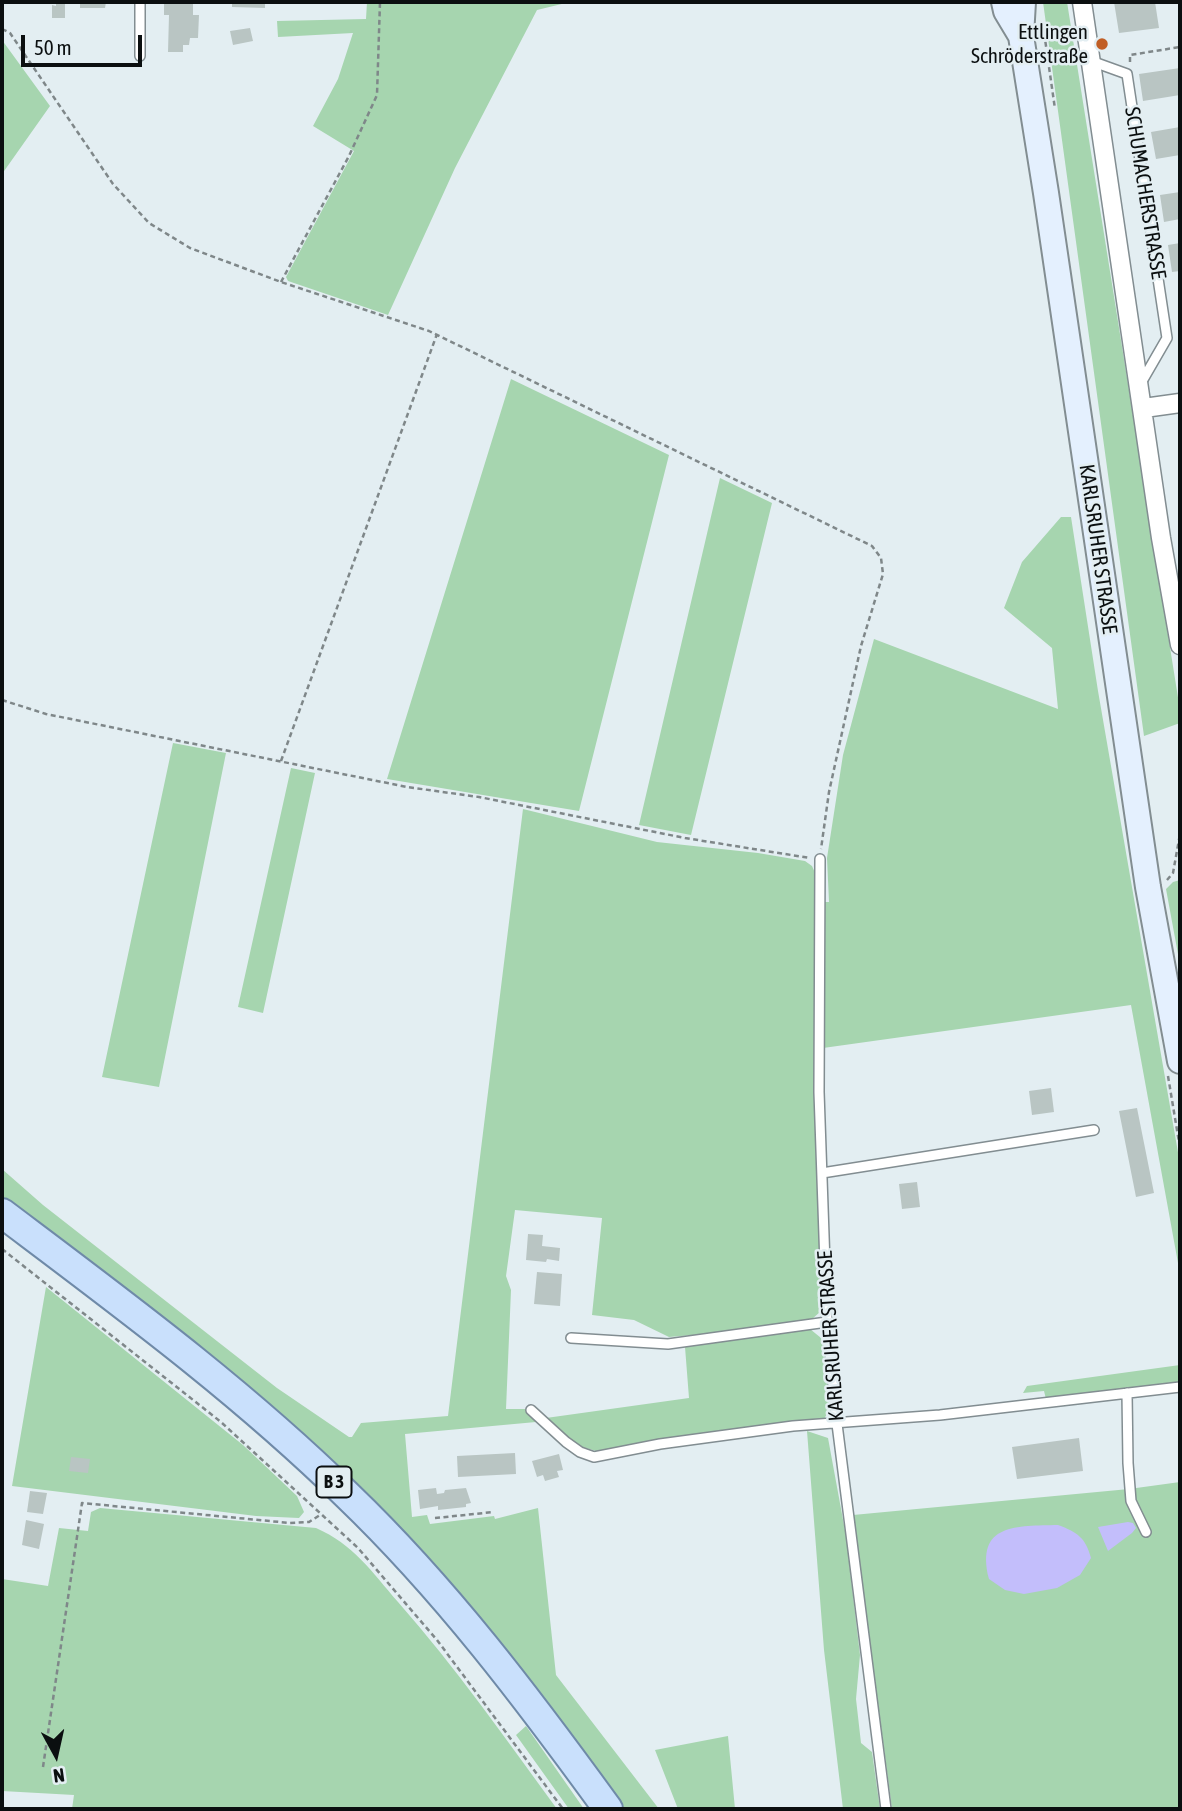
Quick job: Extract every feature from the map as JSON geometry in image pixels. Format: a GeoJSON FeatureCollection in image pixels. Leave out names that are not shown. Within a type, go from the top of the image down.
{"type":"FeatureCollection","features":[{"type":"Feature","properties":{"kind":"main road","name":"KARLSRUHER STRASSE"},"geometry":{"type":"LineString","coordinates":[[1004,2],[1006,11],[1021,36]]}},
{"type":"Feature","properties":{"kind":"main road","name":"KARLSRUHER STRASSE"},"geometry":{"type":"LineString","coordinates":[[1023,2],[1021,36],[1148,887],[1180,1061]]}},
{"type":"Feature","properties":{"kind":"main road","name":"B 3"},"geometry":{"type":"LineString","coordinates":[[2,1213],[230,1391],[348,1495],[440,1593],[525,1695],[608,1809]]}},
{"type":"Feature","properties":{"kind":"street","name":"SCHUMACHERSTRASSE"},"geometry":{"type":"LineString","coordinates":[[1082,2],[1144,408],[1161,538],[1180,645]]}},
{"type":"Feature","properties":{"kind":"street"},"geometry":{"type":"LineString","coordinates":[[1144,408],[1180,403]]}},
{"type":"Feature","properties":{"kind":"lane"},"geometry":{"type":"LineString","coordinates":[[140,56],[141,2]]}},
{"type":"Feature","properties":{"kind":"lane"},"geometry":{"type":"LineString","coordinates":[[1091,61],[1127,74]]}},
{"type":"Feature","properties":{"kind":"lane","name":"SCHUMACHERSTRASSE"},"geometry":{"type":"LineString","coordinates":[[1127,74],[1167,338],[1140,384]]}},
{"type":"Feature","properties":{"kind":"lane","name":"KARLSRUHER STRASSE"},"geometry":{"type":"LineString","coordinates":[[820,859],[819,1092],[827,1322],[837,1424],[886,1809]]}},
{"type":"Feature","properties":{"kind":"lane"},"geometry":{"type":"LineString","coordinates":[[822,1173],[1094,1130]]}},
{"type":"Feature","properties":{"kind":"lane"},"geometry":{"type":"LineString","coordinates":[[571,1338],[668,1344],[827,1322]]}},
{"type":"Feature","properties":{"kind":"lane"},"geometry":{"type":"LineString","coordinates":[[531,1410],[566,1442],[580,1452],[594,1457],[660,1444],[793,1426],[940,1415],[1180,1387]]}},
{"type":"Feature","properties":{"kind":"lane"},"geometry":{"type":"LineString","coordinates":[[1127,1393],[1131,1501],[1146,1532]]}},
{"type":"Feature","properties":{"kind":"path"},"geometry":{"type":"LineString","coordinates":[[281,282],[349,156],[377,95],[380,2]]}},
{"type":"Feature","properties":{"kind":"path"},"geometry":{"type":"LineString","coordinates":[[2,29],[10,33],[113,184],[149,223],[190,248],[281,282],[437,334],[872,546],[881,558],[883,574],[861,646],[829,792],[820,859],[685,838],[479,797],[407,787],[46,714],[2,700]]}},
{"type":"Feature","properties":{"kind":"path"},"geometry":{"type":"LineString","coordinates":[[1127,74],[1131,68],[1130,55],[1180,47]]}},
{"type":"Feature","properties":{"kind":"path"},"geometry":{"type":"LineString","coordinates":[[281,761],[437,334]]}},
{"type":"Feature","properties":{"kind":"path"},"geometry":{"type":"LineString","coordinates":[[1148,887],[1162,884],[1173,873],[1180,834]]}},
{"type":"Feature","properties":{"kind":"path"},"geometry":{"type":"LineString","coordinates":[[2,1249],[221,1422],[358,1548],[437,1640],[564,1809]]}},
{"type":"Feature","properties":{"kind":"path"},"geometry":{"type":"LineString","coordinates":[[43,1767],[82,1503],[290,1523],[309,1522],[321,1515]]}},
{"type":"Feature","properties":{"kind":"path"},"geometry":{"type":"LineString","coordinates":[[435,1518],[494,1512]]}},
{"type":"Feature","properties":{"kind":"green space"},"geometry":{"type":"Polygon","coordinates":[[[367,2],[570,2],[537,10],[455,168],[388,315],[288,281],[286,277],[354,151],[313,126],[338,79],[353,33],[278,37],[277,21],[366,19],[367,2]]]}},
{"type":"Feature","properties":{"kind":"green space"},"geometry":{"type":"Polygon","coordinates":[[[1043,2],[1067,2],[1180,710],[1180,723],[1144,736],[1043,2]]]}},
{"type":"Feature","properties":{"kind":"green space"},"geometry":{"type":"Polygon","coordinates":[[[2,40],[50,106],[2,174],[2,40]]]}},
{"type":"Feature","properties":{"kind":"green space"},"geometry":{"type":"Polygon","coordinates":[[[511,379],[669,455],[579,811],[387,779],[511,379]]]}},
{"type":"Feature","properties":{"kind":"green space"},"geometry":{"type":"Polygon","coordinates":[[[720,478],[772,503],[691,835],[639,825],[720,478]]]}},
{"type":"Feature","properties":{"kind":"green space"},"geometry":{"type":"Polygon","coordinates":[[[1061,517],[1071,517],[1098,691],[1180,1164],[1180,1274],[1131,1005],[823,1048],[824,902],[829,902],[827,858],[843,755],[874,639],[1058,709],[1052,648],[1004,608],[1022,562],[1061,517]]]}},
{"type":"Feature","properties":{"kind":"green space"},"geometry":{"type":"Polygon","coordinates":[[[173,743],[226,753],[159,1087],[102,1077],[173,743]]]}},
{"type":"Feature","properties":{"kind":"green space"},"geometry":{"type":"Polygon","coordinates":[[[291,768],[315,773],[263,1013],[238,1007],[291,768]]]}},
{"type":"Feature","properties":{"kind":"green space"},"geometry":{"type":"Polygon","coordinates":[[[523,809],[657,842],[805,861],[812,866],[816,875],[814,1085],[823,1302],[820,1312],[812,1319],[718,1333],[669,1337],[634,1320],[592,1315],[602,1218],[515,1210],[506,1276],[511,1290],[506,1409],[525,1409],[536,1422],[405,1434],[412,1517],[427,1515],[430,1524],[494,1516],[495,1519],[538,1508],[556,1675],[659,1809],[621,1809],[212,1359],[2,1198],[2,1169],[43,1205],[277,1388],[349,1437],[352,1437],[361,1423],[448,1416],[523,809]]]}},
{"type":"Feature","properties":{"kind":"green space"},"geometry":{"type":"Polygon","coordinates":[[[1180,880],[1180,965],[1166,889],[1173,882],[1180,880]]]}},
{"type":"Feature","properties":{"kind":"green space"},"geometry":{"type":"Polygon","coordinates":[[[46,1287],[243,1445],[297,1496],[304,1512],[299,1518],[256,1516],[12,1486],[46,1287]]]}},
{"type":"Feature","properties":{"kind":"green space"},"geometry":{"type":"Polygon","coordinates":[[[810,1329],[826,1342],[831,1407],[824,1419],[596,1451],[579,1446],[546,1418],[689,1398],[685,1347],[810,1329]]]}},
{"type":"Feature","properties":{"kind":"green space"},"geometry":{"type":"Polygon","coordinates":[[[1180,1365],[1180,1382],[1046,1399],[1044,1391],[1023,1393],[1027,1386],[1180,1365]]]}},
{"type":"Feature","properties":{"kind":"green space"},"geometry":{"type":"Polygon","coordinates":[[[807,1431],[828,1438],[846,1536],[860,1655],[856,1699],[861,1743],[872,1752],[880,1809],[843,1809],[824,1650],[807,1431]]]}},
{"type":"Feature","properties":{"kind":"green space"},"geometry":{"type":"Polygon","coordinates":[[[1180,1482],[1180,1809],[892,1809],[853,1515],[1180,1482]]]}},
{"type":"Feature","properties":{"kind":"green space"},"geometry":{"type":"Polygon","coordinates":[[[100,1508],[316,1528],[341,1542],[370,1570],[440,1652],[557,1809],[72,1809],[74,1795],[2,1791],[2,1579],[48,1586],[59,1528],[88,1531],[91,1512],[100,1508]]]}},
{"type":"Feature","properties":{"kind":"green space"},"geometry":{"type":"Polygon","coordinates":[[[526,1726],[584,1809],[569,1809],[516,1735],[526,1726]]]}},
{"type":"Feature","properties":{"kind":"green space"},"geometry":{"type":"Polygon","coordinates":[[[728,1736],[735,1809],[678,1809],[655,1750],[728,1736]]]}},
{"type":"Feature","properties":{"kind":"shaded area"},"geometry":{"type":"Polygon","coordinates":[[[1133,1523],[1136,1528],[1108,1551],[1098,1527],[1133,1523]]]}},
{"type":"Feature","properties":{"kind":"shaded area"},"geometry":{"type":"Polygon","coordinates":[[[1058,1525],[1075,1533],[1086,1545],[1091,1558],[1080,1575],[1057,1588],[1024,1594],[1005,1590],[989,1579],[986,1561],[988,1547],[994,1538],[1003,1531],[1014,1528],[1058,1525]]]}},
{"type":"Feature","properties":{"kind":"building"},"geometry":{"type":"Polygon","coordinates":[[[56,2],[65,2],[65,18],[52,18],[52,5],[56,6],[56,2]]]}},
{"type":"Feature","properties":{"kind":"building"},"geometry":{"type":"Polygon","coordinates":[[[80,2],[106,2],[105,8],[80,8],[80,2]]]}},
{"type":"Feature","properties":{"kind":"building"},"geometry":{"type":"Polygon","coordinates":[[[164,2],[193,2],[193,15],[199,15],[198,38],[190,38],[189,45],[183,45],[183,52],[168,52],[169,15],[164,15],[164,2]]]}},
{"type":"Feature","properties":{"kind":"building"},"geometry":{"type":"Polygon","coordinates":[[[232,2],[265,2],[265,8],[232,7],[232,2]]]}},
{"type":"Feature","properties":{"kind":"building"},"geometry":{"type":"Polygon","coordinates":[[[1114,2],[1155,2],[1159,28],[1119,33],[1114,2]]]}},
{"type":"Feature","properties":{"kind":"building"},"geometry":{"type":"Polygon","coordinates":[[[250,28],[253,41],[233,45],[230,31],[250,28]]]}},
{"type":"Feature","properties":{"kind":"building"},"geometry":{"type":"Polygon","coordinates":[[[1180,68],[1180,95],[1143,101],[1139,74],[1180,68]]]}},
{"type":"Feature","properties":{"kind":"building"},"geometry":{"type":"Polygon","coordinates":[[[1180,127],[1180,155],[1156,159],[1151,132],[1180,127]]]}},
{"type":"Feature","properties":{"kind":"building"},"geometry":{"type":"Polygon","coordinates":[[[1180,192],[1180,219],[1164,222],[1160,195],[1180,192]]]}},
{"type":"Feature","properties":{"kind":"building"},"geometry":{"type":"Polygon","coordinates":[[[1180,243],[1180,271],[1172,272],[1168,245],[1180,243]]]}},
{"type":"Feature","properties":{"kind":"building"},"geometry":{"type":"Polygon","coordinates":[[[1051,1088],[1054,1112],[1032,1115],[1029,1091],[1051,1088]]]}},
{"type":"Feature","properties":{"kind":"building"},"geometry":{"type":"Polygon","coordinates":[[[1137,1108],[1154,1193],[1136,1197],[1119,1111],[1137,1108]]]}},
{"type":"Feature","properties":{"kind":"building"},"geometry":{"type":"Polygon","coordinates":[[[917,1182],[920,1207],[902,1209],[899,1184],[917,1182]]]}},
{"type":"Feature","properties":{"kind":"building"},"geometry":{"type":"Polygon","coordinates":[[[528,1234],[543,1235],[542,1246],[560,1248],[559,1261],[526,1260],[528,1234]]]}},
{"type":"Feature","properties":{"kind":"building"},"geometry":{"type":"Polygon","coordinates":[[[537,1272],[562,1274],[560,1306],[534,1304],[537,1272]]]}},
{"type":"Feature","properties":{"kind":"building"},"geometry":{"type":"Polygon","coordinates":[[[1079,1438],[1083,1471],[1017,1479],[1012,1447],[1079,1438]]]}},
{"type":"Feature","properties":{"kind":"building"},"geometry":{"type":"Polygon","coordinates":[[[515,1453],[516,1474],[458,1477],[457,1456],[515,1453]]]}},
{"type":"Feature","properties":{"kind":"building"},"geometry":{"type":"Polygon","coordinates":[[[559,1454],[563,1470],[557,1471],[559,1477],[545,1481],[543,1475],[537,1477],[532,1461],[559,1454]]]}},
{"type":"Feature","properties":{"kind":"building"},"geometry":{"type":"Polygon","coordinates":[[[71,1457],[90,1459],[88,1473],[69,1471],[71,1457]]]}},
{"type":"Feature","properties":{"kind":"building"},"geometry":{"type":"Polygon","coordinates":[[[436,1488],[437,1494],[444,1493],[445,1490],[466,1488],[471,1503],[466,1504],[466,1507],[438,1510],[438,1506],[420,1509],[418,1490],[436,1488]]]}},
{"type":"Feature","properties":{"kind":"building"},"geometry":{"type":"Polygon","coordinates":[[[30,1491],[47,1493],[43,1514],[27,1512],[30,1491]]]}},
{"type":"Feature","properties":{"kind":"building"},"geometry":{"type":"Polygon","coordinates":[[[26,1520],[44,1524],[39,1549],[22,1545],[26,1520]]]}},
{"type":"Feature","properties":{"kind":"place","name":"Ettlingen Schröderstraße"},"geometry":{"type":"Point","coordinates":[1102,44]}}]}
